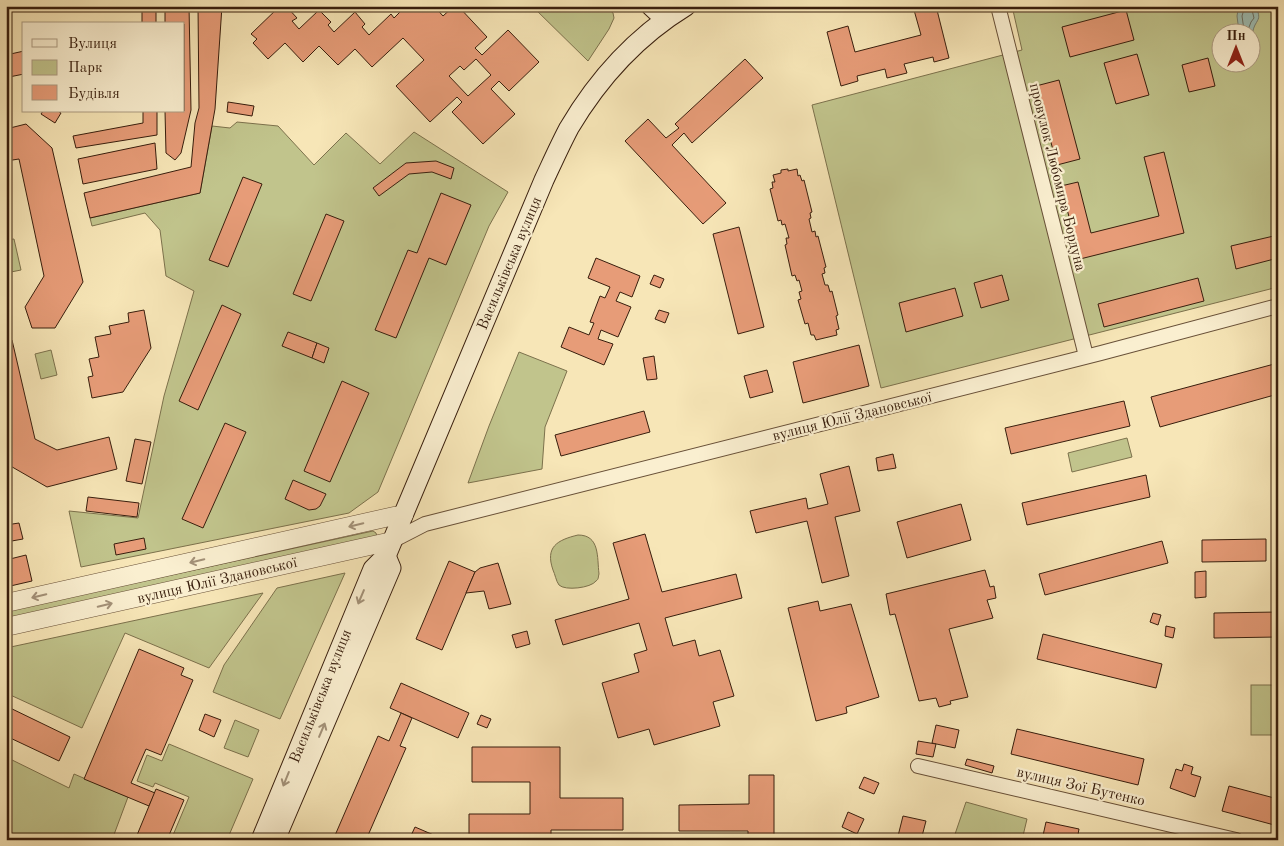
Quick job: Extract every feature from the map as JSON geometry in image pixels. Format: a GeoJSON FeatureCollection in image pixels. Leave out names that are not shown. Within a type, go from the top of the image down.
{"type":"FeatureCollection","features":[{"type":"Feature","properties":{"kind":"main road"},"geometry":{"type":"LineString","coordinates":[[651,6],[665,19]]}},
{"type":"Feature","properties":{"kind":"main road","name":"Васильківська вулиця"},"geometry":{"type":"LineString","coordinates":[[261,840],[373,569],[389,548],[404,515],[544,180],[569,129],[589,98],[610,71],[630,50],[665,19],[686,6]]}},
{"type":"Feature","properties":{"kind":"main road","name":"Васильківська вулиця"},"geometry":{"type":"LineString","coordinates":[[275,840],[391,568],[389,548]]}},
{"type":"Feature","properties":{"kind":"street","name":"провулок Любомира Бордуна"},"geometry":{"type":"LineString","coordinates":[[998,6],[1086,356]]}},
{"type":"Feature","properties":{"kind":"street","name":"вулиця Юлії Здановської"},"geometry":{"type":"LineString","coordinates":[[6,627],[389,548],[425,524],[1278,306]]}},
{"type":"Feature","properties":{"kind":"street","name":"вулиця Юлії Здановської"},"geometry":{"type":"LineString","coordinates":[[6,603],[404,515]]}},
{"type":"Feature","properties":{"kind":"street"},"geometry":{"type":"LineString","coordinates":[[404,515],[425,524]]}},
{"type":"Feature","properties":{"kind":"street","name":"вулиця Зої Бутенко"},"geometry":{"type":"LineString","coordinates":[[918,766],[1236,840]]}},
{"type":"Feature","properties":{"kind":"green space"},"geometry":{"type":"Polygon","coordinates":[[[532,6],[605,6],[613,13],[614,18],[588,61],[532,6]]]}},
{"type":"Feature","properties":{"kind":"green space"},"geometry":{"type":"Polygon","coordinates":[[[1012,6],[1278,6],[1278,287],[881,388],[812,105],[1022,50],[1012,6]]]}},
{"type":"Feature","properties":{"kind":"green space"},"geometry":{"type":"Polygon","coordinates":[[[237,122],[278,126],[314,165],[346,133],[380,164],[414,132],[508,192],[489,226],[378,492],[349,513],[81,567],[69,511],[138,518],[164,396],[194,291],[166,276],[160,230],[145,213],[92,226],[90,218],[200,193],[212,126],[230,128],[237,122]]]}},
{"type":"Feature","properties":{"kind":"green space"},"geometry":{"type":"Polygon","coordinates":[[[14,239],[21,270],[6,273],[6,240],[14,239]]]}},
{"type":"Feature","properties":{"kind":"green space"},"geometry":{"type":"Polygon","coordinates":[[[51,350],[57,375],[41,379],[35,354],[51,350]]]}},
{"type":"Feature","properties":{"kind":"green space"},"geometry":{"type":"Polygon","coordinates":[[[519,352],[567,371],[545,427],[542,469],[468,483],[489,426],[519,352]]]}},
{"type":"Feature","properties":{"kind":"green space"},"geometry":{"type":"Polygon","coordinates":[[[1127,438],[1132,457],[1072,472],[1068,453],[1127,438]]]}},
{"type":"Feature","properties":{"kind":"green space"},"geometry":{"type":"Polygon","coordinates":[[[373,531],[377,537],[6,622],[6,611],[373,531]]]}},
{"type":"Feature","properties":{"kind":"green space"},"geometry":{"type":"Polygon","coordinates":[[[578,535],[585,536],[594,543],[597,554],[598,579],[584,587],[562,587],[559,585],[553,570],[551,562],[552,550],[564,539],[578,535]]]}},
{"type":"Feature","properties":{"kind":"green space"},"geometry":{"type":"Polygon","coordinates":[[[345,573],[280,719],[213,692],[224,665],[277,588],[345,573]]]}},
{"type":"Feature","properties":{"kind":"green space"},"geometry":{"type":"Polygon","coordinates":[[[263,593],[209,668],[125,633],[82,728],[6,693],[6,648],[263,593]]]}},
{"type":"Feature","properties":{"kind":"green space"},"geometry":{"type":"Polygon","coordinates":[[[1251,685],[1278,685],[1278,735],[1251,735],[1251,685]]]}},
{"type":"Feature","properties":{"kind":"green space"},"geometry":{"type":"Polygon","coordinates":[[[235,720],[259,730],[248,757],[224,748],[235,720]]]}},
{"type":"Feature","properties":{"kind":"green space"},"geometry":{"type":"Polygon","coordinates":[[[169,744],[253,779],[227,840],[171,840],[189,797],[155,783],[153,787],[137,781],[147,755],[162,761],[169,744]]]}},
{"type":"Feature","properties":{"kind":"green space"},"geometry":{"type":"Polygon","coordinates":[[[6,757],[69,788],[74,774],[128,797],[112,840],[6,840],[6,757]]]}},
{"type":"Feature","properties":{"kind":"green space"},"geometry":{"type":"Polygon","coordinates":[[[966,802],[1027,819],[1022,840],[953,840],[966,802]]]}},
{"type":"Feature","properties":{"kind":"water"},"geometry":{"type":"Polygon","coordinates":[[[1243,6],[1252,6],[1257,9],[1259,18],[1257,22],[1238,22],[1238,10],[1243,6]]]}},
{"type":"Feature","properties":{"kind":"building"},"geometry":{"type":"Polygon","coordinates":[[[142,6],[156,6],[156,22],[142,22],[142,6]]]}},
{"type":"Feature","properties":{"kind":"building"},"geometry":{"type":"Polygon","coordinates":[[[165,6],[189,6],[191,110],[181,153],[175,160],[166,153],[165,112],[185,112],[185,22],[165,22],[165,6]]]}},
{"type":"Feature","properties":{"kind":"building"},"geometry":{"type":"Polygon","coordinates":[[[198,6],[222,6],[215,109],[200,193],[90,218],[84,193],[191,167],[195,123],[199,108],[198,6]]]}},
{"type":"Feature","properties":{"kind":"building"},"geometry":{"type":"Polygon","coordinates":[[[280,6],[286,6],[297,18],[292,21],[299,29],[319,10],[331,22],[328,25],[334,32],[355,12],[365,24],[362,27],[369,35],[391,14],[394,18],[406,6],[434,6],[443,16],[454,6],[458,6],[487,37],[475,48],[482,55],[508,30],[539,62],[509,91],[499,81],[491,89],[515,114],[483,144],[452,112],[462,102],[457,97],[430,122],[396,86],[424,60],[403,38],[372,67],[355,49],[338,65],[319,46],[303,62],[285,43],[268,59],[253,43],[257,39],[251,34],[280,6]],[[476,59],[464,70],[460,66],[449,76],[468,96],[491,75],[476,59]]]}},
{"type":"Feature","properties":{"kind":"building"},"geometry":{"type":"Polygon","coordinates":[[[936,6],[949,58],[934,62],[933,57],[904,64],[907,73],[887,78],[885,69],[857,76],[858,81],[841,86],[827,32],[848,26],[855,52],[921,35],[914,10],[936,6]]]}},
{"type":"Feature","properties":{"kind":"building"},"geometry":{"type":"Polygon","coordinates":[[[1126,10],[1134,40],[1070,57],[1062,27],[1126,10]]]}},
{"type":"Feature","properties":{"kind":"building"},"geometry":{"type":"Polygon","coordinates":[[[22,51],[22,74],[9,77],[6,55],[22,51]]]}},
{"type":"Feature","properties":{"kind":"building"},"geometry":{"type":"Polygon","coordinates":[[[1137,54],[1149,95],[1116,104],[1104,63],[1137,54]]]}},
{"type":"Feature","properties":{"kind":"building"},"geometry":{"type":"Polygon","coordinates":[[[1208,58],[1215,86],[1189,92],[1182,65],[1208,58]]]}},
{"type":"Feature","properties":{"kind":"building"},"geometry":{"type":"Polygon","coordinates":[[[745,59],[763,78],[692,143],[684,133],[672,145],[726,203],[703,224],[625,141],[648,119],[666,138],[679,128],[675,124],[745,59]]]}},
{"type":"Feature","properties":{"kind":"building"},"geometry":{"type":"Polygon","coordinates":[[[1059,80],[1080,159],[1057,165],[1036,86],[1059,80]]]}},
{"type":"Feature","properties":{"kind":"building"},"geometry":{"type":"Polygon","coordinates":[[[228,102],[254,106],[252,116],[227,112],[228,102]]]}},
{"type":"Feature","properties":{"kind":"building"},"geometry":{"type":"Polygon","coordinates":[[[42,112],[61,113],[55,123],[41,114],[42,112]]]}},
{"type":"Feature","properties":{"kind":"building"},"geometry":{"type":"Polygon","coordinates":[[[143,112],[157,112],[157,135],[76,148],[73,136],[143,123],[143,112]]]}},
{"type":"Feature","properties":{"kind":"building"},"geometry":{"type":"Polygon","coordinates":[[[26,124],[52,148],[83,282],[55,328],[32,328],[25,307],[44,276],[19,159],[6,161],[6,129],[26,124]]]}},
{"type":"Feature","properties":{"kind":"building"},"geometry":{"type":"Polygon","coordinates":[[[155,143],[157,169],[83,184],[78,159],[155,143]]]}},
{"type":"Feature","properties":{"kind":"building"},"geometry":{"type":"Polygon","coordinates":[[[1164,152],[1184,233],[1080,259],[1061,186],[1078,182],[1091,233],[1159,216],[1144,157],[1164,152]]]}},
{"type":"Feature","properties":{"kind":"building"},"geometry":{"type":"Polygon","coordinates":[[[436,161],[454,168],[451,179],[432,172],[409,174],[379,196],[373,188],[406,163],[436,161]]]}},
{"type":"Feature","properties":{"kind":"building"},"geometry":{"type":"Polygon","coordinates":[[[788,169],[788,171],[797,169],[798,176],[800,175],[802,181],[804,180],[812,212],[809,219],[812,232],[815,231],[816,237],[818,236],[826,267],[824,268],[825,273],[822,274],[825,285],[828,285],[830,292],[832,291],[838,315],[836,316],[839,329],[836,330],[837,335],[816,340],[814,335],[811,335],[808,323],[805,324],[798,300],[801,299],[799,292],[802,291],[799,280],[797,281],[795,275],[792,276],[785,245],[787,244],[786,238],[789,238],[785,224],[782,225],[781,220],[778,221],[770,189],[773,188],[772,182],[775,182],[773,175],[781,173],[781,170],[788,169]]]}},
{"type":"Feature","properties":{"kind":"building"},"geometry":{"type":"Polygon","coordinates":[[[243,177],[262,184],[228,267],[209,260],[243,177]]]}},
{"type":"Feature","properties":{"kind":"building"},"geometry":{"type":"Polygon","coordinates":[[[441,193],[471,205],[446,265],[429,258],[396,338],[375,330],[408,250],[417,253],[441,193]]]}},
{"type":"Feature","properties":{"kind":"building"},"geometry":{"type":"Polygon","coordinates":[[[326,214],[344,221],[311,301],[293,294],[326,214]]]}},
{"type":"Feature","properties":{"kind":"building"},"geometry":{"type":"Polygon","coordinates":[[[739,227],[764,327],[738,334],[713,234],[739,227]]]}},
{"type":"Feature","properties":{"kind":"building"},"geometry":{"type":"Polygon","coordinates":[[[1278,235],[1278,258],[1236,269],[1231,246],[1278,235]]]}},
{"type":"Feature","properties":{"kind":"building"},"geometry":{"type":"Polygon","coordinates":[[[596,258],[640,276],[632,297],[620,292],[616,301],[631,307],[618,337],[601,330],[598,339],[613,344],[604,365],[561,347],[569,327],[589,335],[594,323],[590,322],[600,296],[605,298],[610,287],[588,278],[596,258]]]}},
{"type":"Feature","properties":{"kind":"building"},"geometry":{"type":"Polygon","coordinates":[[[654,275],[664,279],[660,288],[650,284],[654,275]]]}},
{"type":"Feature","properties":{"kind":"building"},"geometry":{"type":"Polygon","coordinates":[[[1002,275],[1009,300],[981,308],[974,283],[1002,275]]]}},
{"type":"Feature","properties":{"kind":"building"},"geometry":{"type":"Polygon","coordinates":[[[1198,278],[1204,301],[1104,327],[1098,304],[1198,278]]]}},
{"type":"Feature","properties":{"kind":"building"},"geometry":{"type":"Polygon","coordinates":[[[955,288],[963,316],[906,332],[899,303],[955,288]]]}},
{"type":"Feature","properties":{"kind":"building"},"geometry":{"type":"Polygon","coordinates":[[[222,305],[241,314],[198,410],[179,401],[222,305]]]}},
{"type":"Feature","properties":{"kind":"building"},"geometry":{"type":"Polygon","coordinates":[[[144,310],[151,348],[123,392],[92,398],[88,377],[93,376],[89,359],[99,357],[95,337],[111,334],[109,326],[129,322],[128,313],[144,310]]]}},
{"type":"Feature","properties":{"kind":"building"},"geometry":{"type":"Polygon","coordinates":[[[659,310],[669,313],[665,323],[655,319],[659,310]]]}},
{"type":"Feature","properties":{"kind":"building"},"geometry":{"type":"Polygon","coordinates":[[[288,332],[317,343],[312,358],[282,346],[288,332]]]}},
{"type":"Feature","properties":{"kind":"building"},"geometry":{"type":"Polygon","coordinates":[[[12,340],[35,439],[57,450],[109,437],[117,469],[47,487],[7,464],[6,342],[12,340]]]}},
{"type":"Feature","properties":{"kind":"building"},"geometry":{"type":"Polygon","coordinates":[[[317,343],[329,348],[324,363],[312,358],[317,343]]]}},
{"type":"Feature","properties":{"kind":"building"},"geometry":{"type":"Polygon","coordinates":[[[859,345],[869,386],[803,403],[793,362],[859,345]]]}},
{"type":"Feature","properties":{"kind":"building"},"geometry":{"type":"Polygon","coordinates":[[[654,356],[657,379],[647,380],[643,358],[654,356]]]}},
{"type":"Feature","properties":{"kind":"building"},"geometry":{"type":"Polygon","coordinates":[[[1278,363],[1278,394],[1160,427],[1151,397],[1278,363]]]}},
{"type":"Feature","properties":{"kind":"building"},"geometry":{"type":"Polygon","coordinates":[[[767,370],[773,392],[750,398],[744,376],[767,370]]]}},
{"type":"Feature","properties":{"kind":"building"},"geometry":{"type":"Polygon","coordinates":[[[342,381],[369,393],[330,482],[304,471],[342,381]]]}},
{"type":"Feature","properties":{"kind":"building"},"geometry":{"type":"Polygon","coordinates":[[[1124,401],[1130,426],[1011,454],[1005,428],[1124,401]]]}},
{"type":"Feature","properties":{"kind":"building"},"geometry":{"type":"Polygon","coordinates":[[[644,411],[650,432],[561,456],[555,435],[644,411]]]}},
{"type":"Feature","properties":{"kind":"building"},"geometry":{"type":"Polygon","coordinates":[[[225,423],[246,432],[203,528],[182,519],[225,423]]]}},
{"type":"Feature","properties":{"kind":"building"},"geometry":{"type":"Polygon","coordinates":[[[135,439],[151,442],[142,484],[126,481],[135,439]]]}},
{"type":"Feature","properties":{"kind":"building"},"geometry":{"type":"Polygon","coordinates":[[[893,454],[896,468],[878,471],[876,458],[893,454]]]}},
{"type":"Feature","properties":{"kind":"building"},"geometry":{"type":"Polygon","coordinates":[[[849,466],[860,511],[835,517],[849,576],[822,583],[807,521],[756,533],[750,511],[806,498],[808,509],[828,504],[820,474],[849,466]]]}},
{"type":"Feature","properties":{"kind":"building"},"geometry":{"type":"Polygon","coordinates":[[[1146,475],[1150,497],[1027,525],[1022,503],[1146,475]]]}},
{"type":"Feature","properties":{"kind":"building"},"geometry":{"type":"Polygon","coordinates":[[[293,480],[326,494],[320,506],[309,510],[285,499],[293,480]]]}},
{"type":"Feature","properties":{"kind":"building"},"geometry":{"type":"Polygon","coordinates":[[[88,497],[139,503],[137,517],[86,511],[88,497]]]}},
{"type":"Feature","properties":{"kind":"building"},"geometry":{"type":"Polygon","coordinates":[[[961,504],[971,540],[907,558],[897,522],[961,504]]]}},
{"type":"Feature","properties":{"kind":"building"},"geometry":{"type":"Polygon","coordinates":[[[19,523],[23,539],[6,542],[6,525],[19,523]]]}},
{"type":"Feature","properties":{"kind":"building"},"geometry":{"type":"Polygon","coordinates":[[[645,534],[662,592],[736,574],[742,598],[665,618],[673,646],[695,640],[699,656],[720,650],[734,696],[713,702],[720,726],[654,745],[649,729],[618,738],[602,683],[639,672],[634,654],[647,650],[639,623],[563,645],[555,620],[629,599],[613,543],[645,534]]]}},
{"type":"Feature","properties":{"kind":"building"},"geometry":{"type":"Polygon","coordinates":[[[144,538],[146,549],[116,555],[114,544],[144,538]]]}},
{"type":"Feature","properties":{"kind":"building"},"geometry":{"type":"Polygon","coordinates":[[[1266,539],[1266,561],[1202,562],[1202,540],[1266,539]]]}},
{"type":"Feature","properties":{"kind":"building"},"geometry":{"type":"Polygon","coordinates":[[[1162,541],[1168,563],[1045,595],[1039,574],[1162,541]]]}},
{"type":"Feature","properties":{"kind":"building"},"geometry":{"type":"Polygon","coordinates":[[[26,555],[32,581],[6,587],[6,560],[26,555]]]}},
{"type":"Feature","properties":{"kind":"building"},"geometry":{"type":"Polygon","coordinates":[[[449,561],[475,572],[442,650],[416,639],[449,561]]]}},
{"type":"Feature","properties":{"kind":"building"},"geometry":{"type":"Polygon","coordinates":[[[498,563],[511,604],[489,609],[484,591],[466,593],[475,572],[480,568],[498,563]]]}},
{"type":"Feature","properties":{"kind":"building"},"geometry":{"type":"Polygon","coordinates":[[[985,570],[990,587],[994,586],[996,598],[987,600],[993,618],[949,629],[968,697],[950,701],[951,704],[939,707],[936,698],[919,701],[895,614],[890,615],[886,594],[985,570]]]}},
{"type":"Feature","properties":{"kind":"building"},"geometry":{"type":"Polygon","coordinates":[[[1206,571],[1206,597],[1195,598],[1195,572],[1206,571]]]}},
{"type":"Feature","properties":{"kind":"building"},"geometry":{"type":"Polygon","coordinates":[[[818,601],[820,611],[851,604],[879,697],[846,707],[847,713],[816,721],[788,608],[818,601]]]}},
{"type":"Feature","properties":{"kind":"building"},"geometry":{"type":"Polygon","coordinates":[[[1278,612],[1278,637],[1214,638],[1214,613],[1278,612]]]}},
{"type":"Feature","properties":{"kind":"building"},"geometry":{"type":"Polygon","coordinates":[[[1153,613],[1161,615],[1158,625],[1150,622],[1153,613]]]}},
{"type":"Feature","properties":{"kind":"building"},"geometry":{"type":"Polygon","coordinates":[[[1166,626],[1175,628],[1173,638],[1165,636],[1166,626]]]}},
{"type":"Feature","properties":{"kind":"building"},"geometry":{"type":"Polygon","coordinates":[[[527,631],[530,644],[516,648],[512,635],[527,631]]]}},
{"type":"Feature","properties":{"kind":"building"},"geometry":{"type":"Polygon","coordinates":[[[1043,634],[1162,664],[1156,688],[1037,659],[1043,634]]]}},
{"type":"Feature","properties":{"kind":"building"},"geometry":{"type":"Polygon","coordinates":[[[139,649],[184,668],[181,675],[193,680],[161,755],[146,749],[131,783],[155,793],[149,806],[84,779],[139,649]]]}},
{"type":"Feature","properties":{"kind":"building"},"geometry":{"type":"Polygon","coordinates":[[[401,683],[469,713],[458,738],[390,708],[401,683]]]}},
{"type":"Feature","properties":{"kind":"building"},"geometry":{"type":"Polygon","coordinates":[[[6,706],[70,737],[59,761],[6,736],[6,706]]]}},
{"type":"Feature","properties":{"kind":"building"},"geometry":{"type":"Polygon","coordinates":[[[401,713],[412,718],[400,746],[406,748],[366,840],[333,840],[378,736],[389,741],[401,713]]]}},
{"type":"Feature","properties":{"kind":"building"},"geometry":{"type":"Polygon","coordinates":[[[205,714],[221,720],[214,737],[199,730],[205,714]]]}},
{"type":"Feature","properties":{"kind":"building"},"geometry":{"type":"Polygon","coordinates":[[[481,715],[491,719],[487,728],[477,724],[481,715]]]}},
{"type":"Feature","properties":{"kind":"building"},"geometry":{"type":"Polygon","coordinates":[[[936,725],[959,730],[955,748],[932,743],[936,725]]]}},
{"type":"Feature","properties":{"kind":"building"},"geometry":{"type":"Polygon","coordinates":[[[1017,729],[1144,759],[1138,785],[1011,754],[1017,729]]]}},
{"type":"Feature","properties":{"kind":"building"},"geometry":{"type":"Polygon","coordinates":[[[918,741],[936,744],[933,757],[916,754],[918,741]]]}},
{"type":"Feature","properties":{"kind":"building"},"geometry":{"type":"Polygon","coordinates":[[[472,747],[560,747],[560,798],[623,798],[623,830],[551,830],[551,840],[469,840],[469,814],[530,814],[530,782],[472,782],[472,747]]]}},
{"type":"Feature","properties":{"kind":"building"},"geometry":{"type":"Polygon","coordinates":[[[967,759],[994,766],[992,773],[965,765],[967,759]]]}},
{"type":"Feature","properties":{"kind":"building"},"geometry":{"type":"Polygon","coordinates":[[[1184,764],[1193,767],[1191,774],[1201,777],[1195,797],[1170,788],[1176,769],[1182,771],[1184,764]]]}},
{"type":"Feature","properties":{"kind":"building"},"geometry":{"type":"Polygon","coordinates":[[[749,775],[774,775],[774,840],[748,840],[748,831],[679,831],[679,805],[749,804],[749,775]]]}},
{"type":"Feature","properties":{"kind":"building"},"geometry":{"type":"Polygon","coordinates":[[[864,777],[879,783],[874,794],[859,788],[864,777]]]}},
{"type":"Feature","properties":{"kind":"building"},"geometry":{"type":"Polygon","coordinates":[[[1229,786],[1278,799],[1278,826],[1222,811],[1229,786]]]}},
{"type":"Feature","properties":{"kind":"building"},"geometry":{"type":"Polygon","coordinates":[[[156,789],[184,800],[167,840],[135,840],[156,789]]]}},
{"type":"Feature","properties":{"kind":"building"},"geometry":{"type":"Polygon","coordinates":[[[848,812],[864,819],[857,834],[842,827],[848,812]]]}},
{"type":"Feature","properties":{"kind":"building"},"geometry":{"type":"Polygon","coordinates":[[[903,816],[926,821],[921,840],[897,840],[903,816]]]}},
{"type":"Feature","properties":{"kind":"building"},"geometry":{"type":"Polygon","coordinates":[[[1046,822],[1079,829],[1077,840],[1042,840],[1046,822]]]}},
{"type":"Feature","properties":{"kind":"building"},"geometry":{"type":"Polygon","coordinates":[[[415,827],[436,836],[434,840],[409,840],[415,827]]]}}]}
